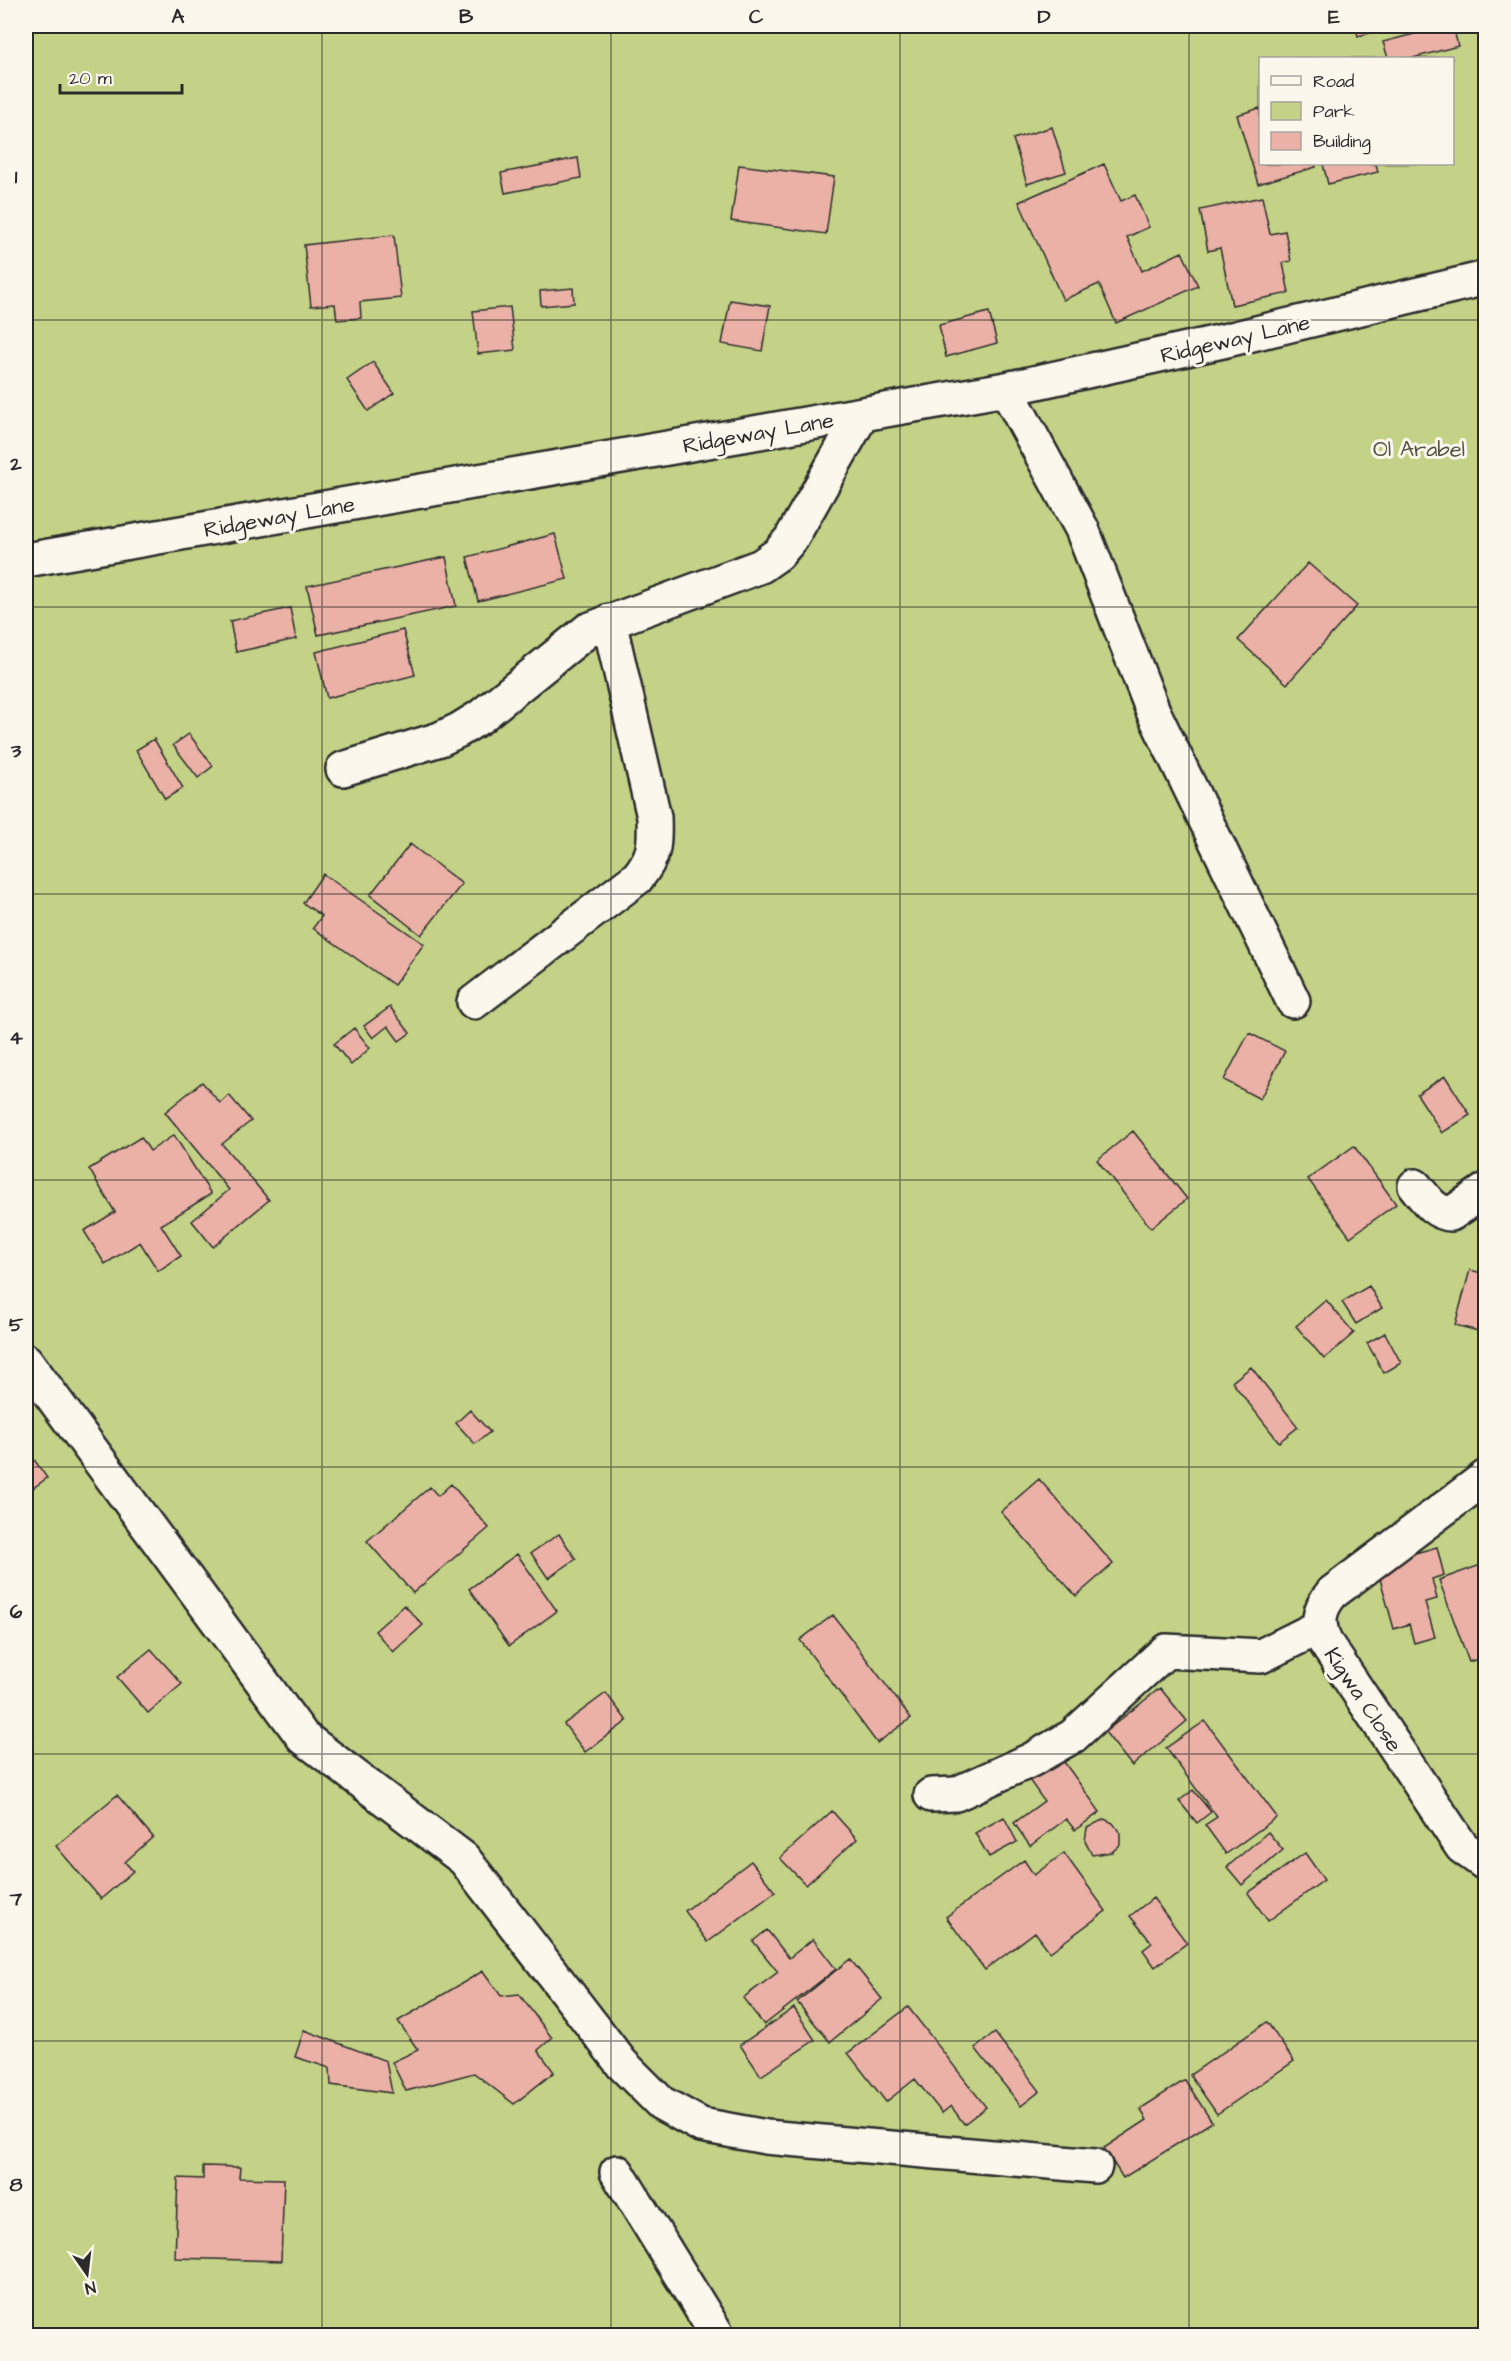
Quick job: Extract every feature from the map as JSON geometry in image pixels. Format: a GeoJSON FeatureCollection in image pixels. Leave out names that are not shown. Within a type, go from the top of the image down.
{"type":"FeatureCollection","features":[{"type":"Feature","properties":{"kind":"street","name":"Ridgeway Lane"},"geometry":{"type":"LineString","coordinates":[[26,560],[1006,389],[1223,341],[1485,278]]}},
{"type":"Feature","properties":{"kind":"street"},"geometry":{"type":"LineString","coordinates":[[1006,389],[1082,529],[1153,711],[1293,1001]]}},
{"type":"Feature","properties":{"kind":"street"},"geometry":{"type":"LineString","coordinates":[[343,770],[440,739],[459,730],[480,717],[588,630],[761,566],[778,554],[791,538],[862,414]]}},
{"type":"Feature","properties":{"kind":"street"},"geometry":{"type":"LineString","coordinates":[[474,1002],[637,878],[651,861],[655,841],[654,817],[609,621]]}},
{"type":"Feature","properties":{"kind":"street"},"geometry":{"type":"LineString","coordinates":[[1415,1186],[1436,1210],[1444,1214],[1451,1214],[1485,1190]]}},
{"type":"Feature","properties":{"kind":"street"},"geometry":{"type":"LineString","coordinates":[[26,1361],[303,1737],[464,1858],[622,2064],[661,2103],[700,2125],[766,2137],[1095,2166]]}},
{"type":"Feature","properties":{"kind":"street","name":"Kigwa Close"},"geometry":{"type":"LineString","coordinates":[[1485,1477],[1332,1593],[1321,1607],[1319,1627],[1325,1642],[1462,1847],[1485,1864]]}},
{"type":"Feature","properties":{"kind":"street"},"geometry":{"type":"LineString","coordinates":[[931,1795],[956,1794],[1031,1760],[1073,1736],[1166,1651],[1261,1656],[1319,1627]]}},
{"type":"Feature","properties":{"kind":"street"},"geometry":{"type":"LineString","coordinates":[[617,2172],[718,2336]]}},
{"type":"Feature","properties":{"kind":"green space","name":"Ol Arabel"},"geometry":{"type":"Polygon","coordinates":[[[26,26],[1485,26],[1485,2335],[26,2336],[26,26]]]}},
{"type":"Feature","properties":{"kind":"building"},"geometry":{"type":"Polygon","coordinates":[[[1355,26],[1397,26],[1358,36],[1355,26]]]}},
{"type":"Feature","properties":{"kind":"building"},"geometry":{"type":"Polygon","coordinates":[[[1453,26],[1458,46],[1417,57],[1388,57],[1383,42],[1453,26]]]}},
{"type":"Feature","properties":{"kind":"building"},"geometry":{"type":"Polygon","coordinates":[[[1259,108],[1259,165],[1315,165],[1316,167],[1258,184],[1237,115],[1259,108]]]}},
{"type":"Feature","properties":{"kind":"building"},"geometry":{"type":"Polygon","coordinates":[[[1052,127],[1066,172],[1027,184],[1013,139],[1052,127]]]}},
{"type":"Feature","properties":{"kind":"building"},"geometry":{"type":"Polygon","coordinates":[[[578,158],[581,178],[505,193],[501,173],[578,158]]]}},
{"type":"Feature","properties":{"kind":"building"},"geometry":{"type":"Polygon","coordinates":[[[1104,164],[1121,201],[1135,195],[1149,227],[1127,237],[1142,271],[1182,252],[1198,286],[1116,323],[1099,284],[1063,300],[1019,202],[1104,164]]]}},
{"type":"Feature","properties":{"kind":"building"},"geometry":{"type":"Polygon","coordinates":[[[739,165],[834,177],[826,234],[731,221],[739,165]]]}},
{"type":"Feature","properties":{"kind":"building"},"geometry":{"type":"Polygon","coordinates":[[[1323,165],[1376,165],[1378,172],[1328,184],[1323,165]]]}},
{"type":"Feature","properties":{"kind":"building"},"geometry":{"type":"Polygon","coordinates":[[[1262,197],[1270,234],[1285,231],[1291,261],[1283,263],[1289,293],[1232,305],[1220,248],[1208,251],[1200,210],[1262,197]]]}},
{"type":"Feature","properties":{"kind":"building"},"geometry":{"type":"Polygon","coordinates":[[[394,235],[401,298],[360,302],[361,318],[337,320],[335,304],[311,306],[304,245],[394,235]]]}},
{"type":"Feature","properties":{"kind":"building"},"geometry":{"type":"Polygon","coordinates":[[[573,288],[574,303],[541,306],[540,291],[573,288]]]}},
{"type":"Feature","properties":{"kind":"building"},"geometry":{"type":"Polygon","coordinates":[[[730,300],[770,306],[762,351],[722,344],[730,300]]]}},
{"type":"Feature","properties":{"kind":"building"},"geometry":{"type":"Polygon","coordinates":[[[510,307],[515,350],[478,354],[473,311],[510,307]]]}},
{"type":"Feature","properties":{"kind":"building"},"geometry":{"type":"Polygon","coordinates":[[[989,312],[997,343],[946,357],[939,325],[989,312]]]}},
{"type":"Feature","properties":{"kind":"building"},"geometry":{"type":"Polygon","coordinates":[[[373,362],[394,393],[368,411],[347,380],[373,362]]]}},
{"type":"Feature","properties":{"kind":"building"},"geometry":{"type":"Polygon","coordinates":[[[555,534],[567,579],[478,601],[467,557],[555,534]]]}},
{"type":"Feature","properties":{"kind":"building"},"geometry":{"type":"Polygon","coordinates":[[[446,557],[456,606],[318,635],[307,586],[446,557]]]}},
{"type":"Feature","properties":{"kind":"building"},"geometry":{"type":"Polygon","coordinates":[[[1308,563],[1357,606],[1287,684],[1238,640],[1308,563]]]}},
{"type":"Feature","properties":{"kind":"building"},"geometry":{"type":"Polygon","coordinates":[[[290,608],[296,639],[236,652],[230,621],[290,608]]]}},
{"type":"Feature","properties":{"kind":"building"},"geometry":{"type":"Polygon","coordinates":[[[403,630],[415,675],[327,698],[316,652],[403,630]]]}},
{"type":"Feature","properties":{"kind":"building"},"geometry":{"type":"Polygon","coordinates":[[[189,734],[213,766],[198,778],[173,745],[189,734]]]}},
{"type":"Feature","properties":{"kind":"building"},"geometry":{"type":"Polygon","coordinates":[[[154,739],[183,788],[165,799],[136,750],[154,739]]]}},
{"type":"Feature","properties":{"kind":"building"},"geometry":{"type":"Polygon","coordinates":[[[410,844],[462,884],[421,935],[370,895],[410,844]]]}},
{"type":"Feature","properties":{"kind":"building"},"geometry":{"type":"Polygon","coordinates":[[[323,874],[424,944],[394,985],[313,928],[322,916],[303,903],[323,874]]]}},
{"type":"Feature","properties":{"kind":"building"},"geometry":{"type":"Polygon","coordinates":[[[390,1007],[410,1033],[399,1041],[388,1026],[373,1038],[364,1026],[390,1007]]]}},
{"type":"Feature","properties":{"kind":"building"},"geometry":{"type":"Polygon","coordinates":[[[354,1028],[370,1048],[351,1065],[334,1044],[354,1028]]]}},
{"type":"Feature","properties":{"kind":"building"},"geometry":{"type":"Polygon","coordinates":[[[1249,1033],[1285,1051],[1260,1099],[1224,1080],[1249,1033]]]}},
{"type":"Feature","properties":{"kind":"building"},"geometry":{"type":"Polygon","coordinates":[[[1445,1076],[1470,1115],[1442,1133],[1417,1094],[1445,1076]]]}},
{"type":"Feature","properties":{"kind":"building"},"geometry":{"type":"Polygon","coordinates":[[[202,1082],[220,1103],[229,1095],[251,1121],[222,1144],[269,1200],[213,1247],[192,1221],[229,1190],[165,1112],[202,1082]]]}},
{"type":"Feature","properties":{"kind":"building"},"geometry":{"type":"Polygon","coordinates":[[[1133,1131],[1187,1199],[1151,1228],[1097,1160],[1133,1131]]]}},
{"type":"Feature","properties":{"kind":"building"},"geometry":{"type":"Polygon","coordinates":[[[174,1135],[211,1194],[161,1225],[181,1256],[158,1271],[140,1242],[105,1264],[84,1231],[115,1212],[89,1169],[141,1137],[150,1151],[174,1135]]]}},
{"type":"Feature","properties":{"kind":"building"},"geometry":{"type":"Polygon","coordinates":[[[1354,1146],[1396,1204],[1350,1237],[1308,1179],[1354,1146]]]}},
{"type":"Feature","properties":{"kind":"building"},"geometry":{"type":"Polygon","coordinates":[[[1470,1270],[1486,1274],[1486,1333],[1455,1325],[1470,1270]]]}},
{"type":"Feature","properties":{"kind":"building"},"geometry":{"type":"Polygon","coordinates":[[[1369,1286],[1382,1308],[1356,1324],[1342,1302],[1369,1286]]]}},
{"type":"Feature","properties":{"kind":"building"},"geometry":{"type":"Polygon","coordinates":[[[1326,1300],[1354,1333],[1324,1359],[1296,1326],[1326,1300]]]}},
{"type":"Feature","properties":{"kind":"building"},"geometry":{"type":"Polygon","coordinates":[[[1385,1333],[1401,1363],[1384,1373],[1367,1343],[1385,1333]]]}},
{"type":"Feature","properties":{"kind":"building"},"geometry":{"type":"Polygon","coordinates":[[[1251,1367],[1298,1427],[1279,1442],[1232,1382],[1251,1367]]]}},
{"type":"Feature","properties":{"kind":"building"},"geometry":{"type":"Polygon","coordinates":[[[470,1410],[490,1432],[475,1444],[456,1423],[470,1410]]]}},
{"type":"Feature","properties":{"kind":"building"},"geometry":{"type":"Polygon","coordinates":[[[26,1448],[47,1478],[26,1493],[26,1448]]]}},
{"type":"Feature","properties":{"kind":"building"},"geometry":{"type":"Polygon","coordinates":[[[1039,1479],[1113,1564],[1076,1596],[1001,1512],[1039,1479]]]}},
{"type":"Feature","properties":{"kind":"building"},"geometry":{"type":"Polygon","coordinates":[[[451,1484],[489,1528],[413,1593],[367,1541],[430,1487],[438,1496],[451,1484]]]}},
{"type":"Feature","properties":{"kind":"building"},"geometry":{"type":"Polygon","coordinates":[[[559,1534],[576,1559],[548,1578],[531,1553],[559,1534]]]}},
{"type":"Feature","properties":{"kind":"building"},"geometry":{"type":"Polygon","coordinates":[[[1437,1547],[1444,1575],[1432,1579],[1437,1599],[1425,1602],[1435,1637],[1414,1643],[1409,1624],[1394,1629],[1376,1564],[1437,1547]]]}},
{"type":"Feature","properties":{"kind":"building"},"geometry":{"type":"Polygon","coordinates":[[[517,1554],[557,1611],[509,1646],[469,1589],[517,1554]]]}},
{"type":"Feature","properties":{"kind":"building"},"geometry":{"type":"Polygon","coordinates":[[[1486,1563],[1486,1656],[1469,1662],[1439,1580],[1486,1563]]]}},
{"type":"Feature","properties":{"kind":"building"},"geometry":{"type":"Polygon","coordinates":[[[404,1605],[423,1625],[393,1652],[375,1631],[404,1605]]]}},
{"type":"Feature","properties":{"kind":"building"},"geometry":{"type":"Polygon","coordinates":[[[833,1615],[911,1718],[877,1743],[800,1640],[833,1615]]]}},
{"type":"Feature","properties":{"kind":"building"},"geometry":{"type":"Polygon","coordinates":[[[151,1649],[182,1684],[148,1713],[117,1677],[151,1649]]]}},
{"type":"Feature","properties":{"kind":"building"},"geometry":{"type":"Polygon","coordinates":[[[1160,1688],[1187,1721],[1132,1766],[1105,1732],[1160,1688]]]}},
{"type":"Feature","properties":{"kind":"building"},"geometry":{"type":"Polygon","coordinates":[[[606,1693],[627,1721],[585,1752],[564,1724],[606,1693]]]}},
{"type":"Feature","properties":{"kind":"building"},"geometry":{"type":"Polygon","coordinates":[[[1205,1721],[1277,1817],[1226,1854],[1205,1825],[1217,1817],[1166,1748],[1205,1721]]]}},
{"type":"Feature","properties":{"kind":"building"},"geometry":{"type":"Polygon","coordinates":[[[26,1726],[34,1737],[26,1743],[26,1726]]]}},
{"type":"Feature","properties":{"kind":"building"},"geometry":{"type":"Polygon","coordinates":[[[1059,1755],[1100,1812],[1075,1830],[1066,1819],[1030,1846],[1014,1823],[1044,1801],[1027,1777],[1059,1755]]]}},
{"type":"Feature","properties":{"kind":"building"},"geometry":{"type":"Polygon","coordinates":[[[1193,1790],[1211,1812],[1197,1823],[1179,1801],[1193,1790]]]}},
{"type":"Feature","properties":{"kind":"building"},"geometry":{"type":"Polygon","coordinates":[[[117,1795],[153,1837],[125,1862],[133,1871],[101,1899],[56,1846],[117,1795]]]}},
{"type":"Feature","properties":{"kind":"building"},"geometry":{"type":"Polygon","coordinates":[[[832,1811],[857,1839],[806,1885],[780,1858],[832,1811]]]}},
{"type":"Feature","properties":{"kind":"building"},"geometry":{"type":"Polygon","coordinates":[[[1004,1817],[1017,1842],[989,1857],[975,1833],[1004,1817]]]}},
{"type":"Feature","properties":{"kind":"building"},"geometry":{"type":"Polygon","coordinates":[[[1104,1819],[1113,1823],[1120,1833],[1120,1845],[1112,1852],[1092,1855],[1085,1841],[1087,1828],[1104,1819]]]}},
{"type":"Feature","properties":{"kind":"building"},"geometry":{"type":"Polygon","coordinates":[[[1268,1832],[1283,1850],[1242,1885],[1227,1867],[1268,1832]]]}},
{"type":"Feature","properties":{"kind":"building"},"geometry":{"type":"Polygon","coordinates":[[[1064,1853],[1106,1911],[1050,1952],[1035,1932],[985,1970],[946,1917],[1024,1860],[1034,1875],[1064,1853]]]}},
{"type":"Feature","properties":{"kind":"building"},"geometry":{"type":"Polygon","coordinates":[[[1305,1853],[1324,1880],[1268,1921],[1248,1893],[1305,1853]]]}},
{"type":"Feature","properties":{"kind":"building"},"geometry":{"type":"Polygon","coordinates":[[[751,1861],[775,1892],[708,1942],[685,1911],[751,1861]]]}},
{"type":"Feature","properties":{"kind":"building"},"geometry":{"type":"Polygon","coordinates":[[[1153,1898],[1187,1943],[1155,1967],[1143,1950],[1152,1943],[1130,1916],[1153,1898]]]}},
{"type":"Feature","properties":{"kind":"building"},"geometry":{"type":"Polygon","coordinates":[[[767,1930],[789,1958],[813,1939],[836,1969],[764,2025],[743,1998],[778,1972],[753,1941],[767,1930]]]}},
{"type":"Feature","properties":{"kind":"building"},"geometry":{"type":"Polygon","coordinates":[[[850,1959],[882,1999],[830,2042],[797,2002],[850,1959]]]}},
{"type":"Feature","properties":{"kind":"building"},"geometry":{"type":"Polygon","coordinates":[[[483,1971],[501,1996],[519,1994],[552,2038],[538,2050],[554,2072],[514,2104],[474,2073],[406,2091],[392,2062],[418,2050],[398,2021],[483,1971]]]}},
{"type":"Feature","properties":{"kind":"building"},"geometry":{"type":"Polygon","coordinates":[[[908,2007],[986,2107],[964,2124],[951,2106],[942,2113],[915,2079],[886,2102],[848,2053],[908,2007]]]}},
{"type":"Feature","properties":{"kind":"building"},"geometry":{"type":"Polygon","coordinates":[[[794,2008],[815,2040],[761,2076],[740,2045],[794,2008]]]}},
{"type":"Feature","properties":{"kind":"building"},"geometry":{"type":"Polygon","coordinates":[[[1267,2022],[1294,2061],[1217,2114],[1190,2075],[1267,2022]]]}},
{"type":"Feature","properties":{"kind":"building"},"geometry":{"type":"Polygon","coordinates":[[[304,2030],[386,2061],[392,2093],[331,2085],[330,2068],[295,2057],[304,2030]]]}},
{"type":"Feature","properties":{"kind":"building"},"geometry":{"type":"Polygon","coordinates":[[[995,2033],[1040,2091],[1021,2106],[975,2048],[995,2033]]]}},
{"type":"Feature","properties":{"kind":"building"},"geometry":{"type":"Polygon","coordinates":[[[1185,2080],[1212,2122],[1123,2178],[1104,2148],[1147,2120],[1140,2109],[1185,2080]]]}},
{"type":"Feature","properties":{"kind":"building"},"geometry":{"type":"Polygon","coordinates":[[[203,2166],[240,2167],[239,2178],[284,2179],[281,2261],[175,2258],[178,2178],[203,2179],[203,2166]]]}}]}
